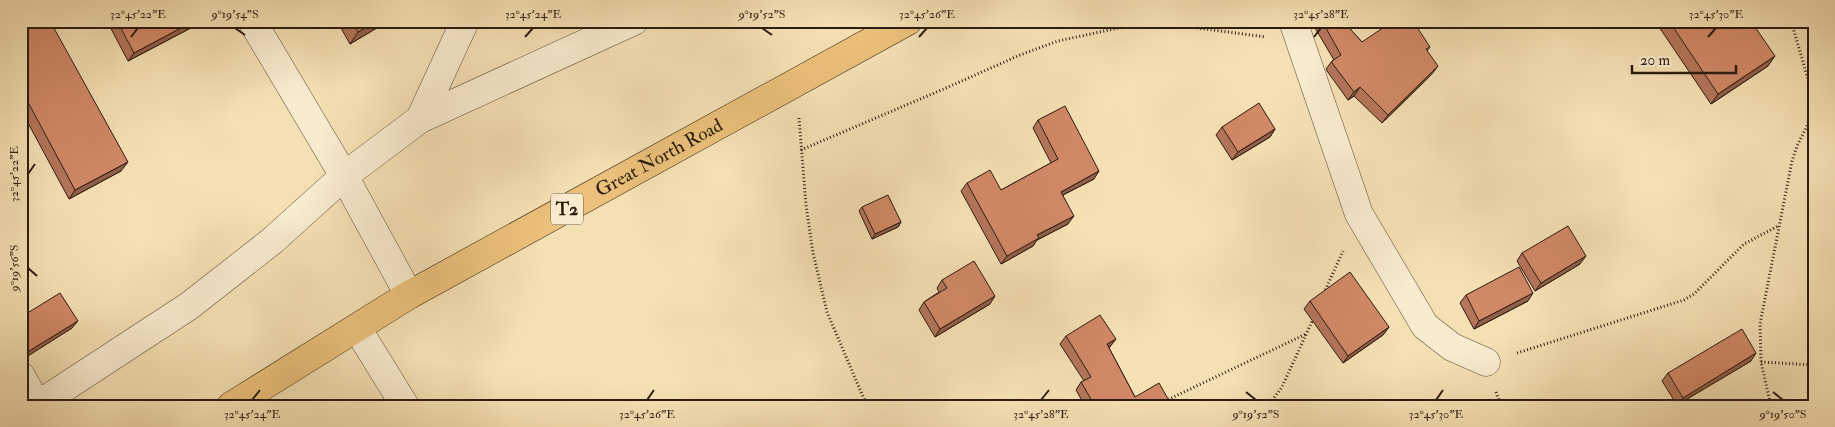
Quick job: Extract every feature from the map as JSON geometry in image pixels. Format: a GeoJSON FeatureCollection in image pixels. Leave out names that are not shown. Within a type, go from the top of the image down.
{"type":"FeatureCollection","features":[{"type":"Feature","properties":{"kind":"highway","name":"Great North Road"},"geometry":{"type":"LineString","coordinates":[[231,406],[409,295],[908,21]]}},
{"type":"Feature","properties":{"kind":"street"},"geometry":{"type":"LineString","coordinates":[[252,21],[344,176],[409,295]]}},
{"type":"Feature","properties":{"kind":"street"},"geometry":{"type":"LineString","coordinates":[[420,119],[465,21]]}},
{"type":"Feature","properties":{"kind":"street"},"geometry":{"type":"LineString","coordinates":[[21,376],[37,406],[190,306],[272,241],[344,176],[420,119],[634,21]]}},
{"type":"Feature","properties":{"kind":"street"},"geometry":{"type":"LineString","coordinates":[[1296,32],[1359,214],[1426,326],[1452,347],[1486,362]]}},
{"type":"Feature","properties":{"kind":"street"},"geometry":{"type":"LineString","coordinates":[[357,328],[405,406]]}},
{"type":"Feature","properties":{"kind":"path"},"geometry":{"type":"LineString","coordinates":[[1771,406],[1762,362],[1760,324],[1792,161],[1808,124],[1811,105],[1811,89],[1791,21]]}},
{"type":"Feature","properties":{"kind":"path"},"geometry":{"type":"LineString","coordinates":[[801,150],[1020,55],[1058,42],[1118,28],[1160,23],[1296,32]]}},
{"type":"Feature","properties":{"kind":"path"},"geometry":{"type":"LineString","coordinates":[[796,83],[806,205],[813,253],[827,312],[867,406]]}},
{"type":"Feature","properties":{"kind":"path"},"geometry":{"type":"LineString","coordinates":[[1321,300],[1359,214]]}},
{"type":"Feature","properties":{"kind":"path"},"geometry":{"type":"LineString","coordinates":[[1486,362],[1684,300],[1694,294],[1744,244],[1778,226]]}},
{"type":"Feature","properties":{"kind":"path"},"geometry":{"type":"LineString","coordinates":[[1268,406],[1282,387],[1318,309]]}},
{"type":"Feature","properties":{"kind":"path"},"geometry":{"type":"LineString","coordinates":[[1165,402],[1306,334]]}},
{"type":"Feature","properties":{"kind":"path"},"geometry":{"type":"LineString","coordinates":[[1762,362],[1814,365]]}},
{"type":"Feature","properties":{"kind":"building"},"geometry":{"type":"Polygon","coordinates":[[[21,21],[50,21],[128,162],[75,190],[21,89],[21,21]]]}},
{"type":"Feature","properties":{"kind":"building"},"geometry":{"type":"Polygon","coordinates":[[[117,21],[194,21],[134,53],[117,21]]]}},
{"type":"Feature","properties":{"kind":"building"},"geometry":{"type":"Polygon","coordinates":[[[352,21],[377,21],[358,32],[352,21]]]}},
{"type":"Feature","properties":{"kind":"building"},"geometry":{"type":"Polygon","coordinates":[[[1322,21],[1343,21],[1362,42],[1393,21],[1413,21],[1430,47],[1426,49],[1438,66],[1388,115],[1360,87],[1354,92],[1332,63],[1341,55],[1322,21]]]}},
{"type":"Feature","properties":{"kind":"building"},"geometry":{"type":"Polygon","coordinates":[[[1669,21],[1751,21],[1775,56],[1718,94],[1669,21]]]}},
{"type":"Feature","properties":{"kind":"building"},"geometry":{"type":"Polygon","coordinates":[[[1259,103],[1275,129],[1238,152],[1222,127],[1259,103]]]}},
{"type":"Feature","properties":{"kind":"building"},"geometry":{"type":"Polygon","coordinates":[[[1065,106],[1099,171],[1061,192],[1074,216],[1037,235],[1039,238],[1007,256],[967,183],[990,170],[1001,190],[1058,159],[1038,120],[1065,106]]]}},
{"type":"Feature","properties":{"kind":"building"},"geometry":{"type":"Polygon","coordinates":[[[888,195],[901,222],[875,234],[862,207],[888,195]]]}},
{"type":"Feature","properties":{"kind":"building"},"geometry":{"type":"Polygon","coordinates":[[[1568,226],[1586,256],[1541,283],[1522,253],[1568,226]]]}},
{"type":"Feature","properties":{"kind":"building"},"geometry":{"type":"Polygon","coordinates":[[[974,261],[995,296],[940,329],[924,302],[947,288],[942,280],[974,261]]]}},
{"type":"Feature","properties":{"kind":"building"},"geometry":{"type":"Polygon","coordinates":[[[1519,267],[1533,293],[1479,321],[1466,295],[1519,267]]]}},
{"type":"Feature","properties":{"kind":"building"},"geometry":{"type":"Polygon","coordinates":[[[1350,272],[1389,327],[1348,356],[1310,301],[1350,272]]]}},
{"type":"Feature","properties":{"kind":"building"},"geometry":{"type":"Polygon","coordinates":[[[60,293],[78,321],[29,351],[21,338],[21,317],[60,293]]]}},
{"type":"Feature","properties":{"kind":"building"},"geometry":{"type":"Polygon","coordinates":[[[1100,315],[1116,339],[1107,344],[1135,397],[1159,383],[1172,406],[1095,406],[1081,382],[1091,377],[1066,336],[1100,315]]]}},
{"type":"Feature","properties":{"kind":"building"},"geometry":{"type":"Polygon","coordinates":[[[1742,329],[1756,353],[1683,398],[1668,373],[1742,329]]]}}]}
